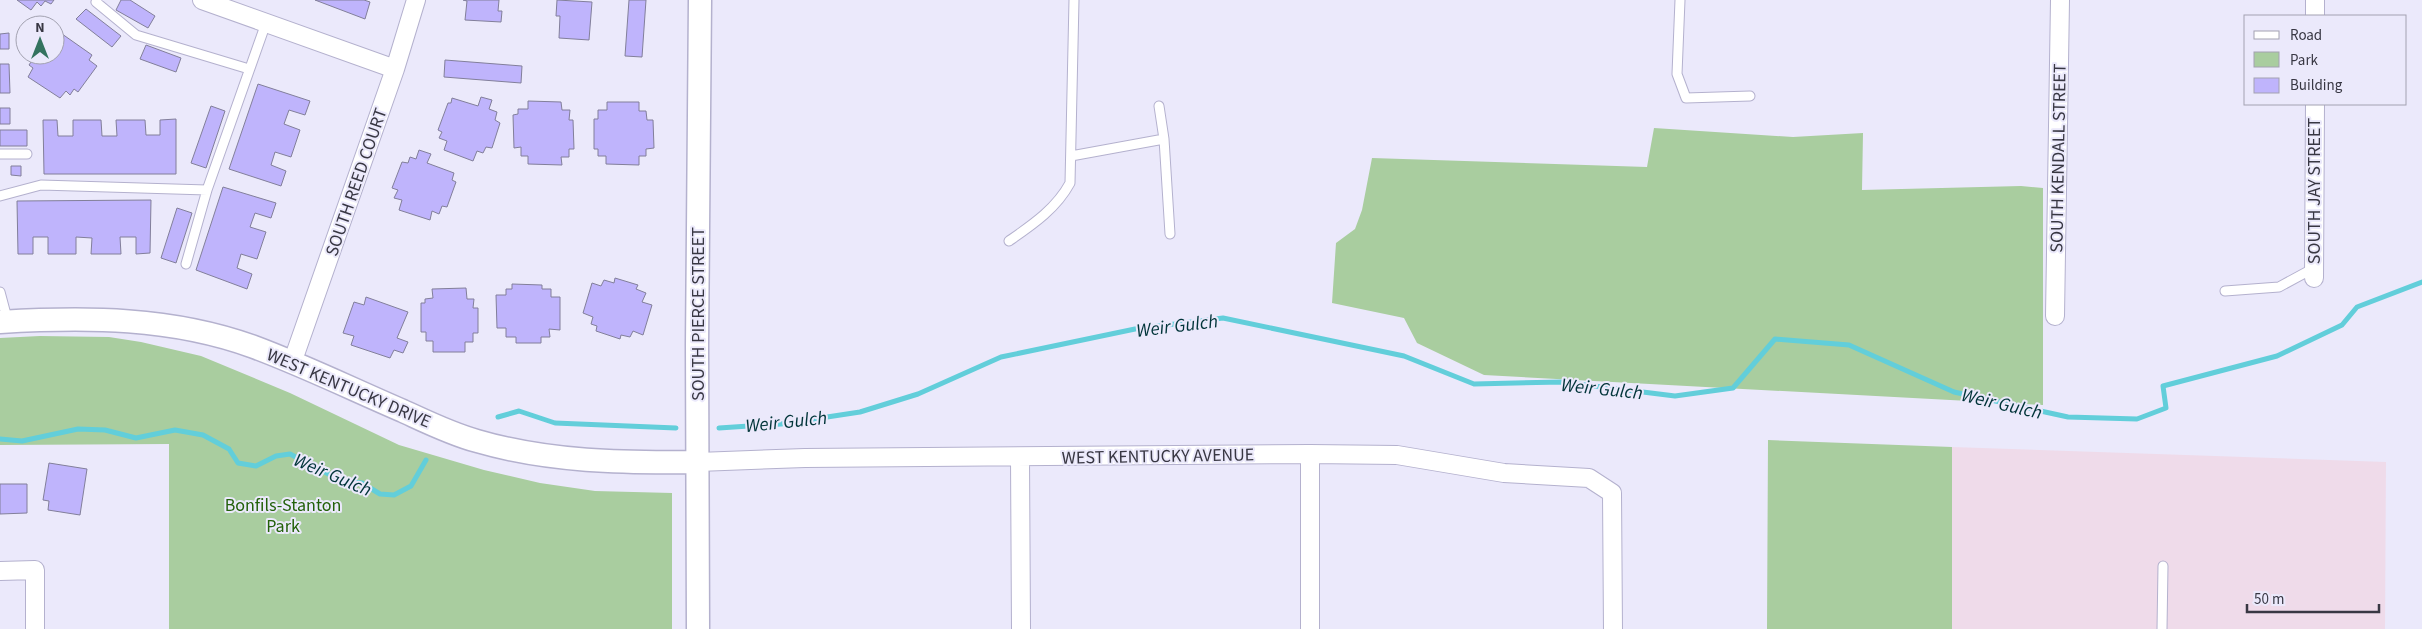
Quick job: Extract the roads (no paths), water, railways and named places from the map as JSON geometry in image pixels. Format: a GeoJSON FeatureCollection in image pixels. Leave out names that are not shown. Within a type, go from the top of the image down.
{"type":"FeatureCollection","features":[{"type":"Feature","properties":{"kind":"street"},"geometry":{"type":"LineString","coordinates":[[202,0],[395,70]]}},
{"type":"Feature","properties":{"kind":"street","name":"SOUTH REED COURT"},"geometry":{"type":"LineString","coordinates":[[292,363],[395,70],[416,0]]}},
{"type":"Feature","properties":{"kind":"street","name":"SOUTH PIERCE STREET"},"geometry":{"type":"LineString","coordinates":[[698,629],[700,0]]}},
{"type":"Feature","properties":{"kind":"street","name":"SOUTH KENDALL STREET"},"geometry":{"type":"LineString","coordinates":[[2055,316],[2060,0]]}},
{"type":"Feature","properties":{"kind":"street"},"geometry":{"type":"LineString","coordinates":[[2315,0],[2315,15]]}},
{"type":"Feature","properties":{"kind":"street","name":"SOUTH JAY STREET"},"geometry":{"type":"LineString","coordinates":[[2314,105],[2314,273]]}},
{"type":"Feature","properties":{"kind":"street","name":"WEST KENTUCKY DRIVE"},"geometry":{"type":"LineString","coordinates":[[4,322],[78,318],[138,321],[188,330],[231,340],[292,363],[445,430],[494,446],[588,461],[698,462]]}},
{"type":"Feature","properties":{"kind":"street"},"geometry":{"type":"LineString","coordinates":[[1310,454],[1310,629]]}},
{"type":"Feature","properties":{"kind":"street","name":"WEST KENTUCKY AVENUE"},"geometry":{"type":"LineString","coordinates":[[698,462],[804,458],[1397,455],[1504,473],[1589,478],[1612,494],[1613,629]]}},
{"type":"Feature","properties":{"kind":"street"},"geometry":{"type":"LineString","coordinates":[[1020,457],[1021,629]]}},
{"type":"Feature","properties":{"kind":"street"},"geometry":{"type":"LineString","coordinates":[[0,571],[36,570],[36,629]]}},
{"type":"Feature","properties":{"kind":"lane"},"geometry":{"type":"LineString","coordinates":[[97,0],[96,2],[136,35],[249,69]]}},
{"type":"Feature","properties":{"kind":"lane"},"geometry":{"type":"LineString","coordinates":[[1009,242],[1042,217],[1064,195],[1070,184],[1074,0]]}},
{"type":"Feature","properties":{"kind":"lane"},"geometry":{"type":"LineString","coordinates":[[1680,0],[1677,74],[1686,98],[1750,96]]}},
{"type":"Feature","properties":{"kind":"lane"},"geometry":{"type":"LineString","coordinates":[[186,264],[208,190],[266,24]]}},
{"type":"Feature","properties":{"kind":"lane"},"geometry":{"type":"LineString","coordinates":[[1159,106],[1164,139],[1170,234]]}},
{"type":"Feature","properties":{"kind":"lane"},"geometry":{"type":"LineString","coordinates":[[1071,156],[1164,139]]}},
{"type":"Feature","properties":{"kind":"lane"},"geometry":{"type":"LineString","coordinates":[[0,154],[27,154]]}},
{"type":"Feature","properties":{"kind":"lane"},"geometry":{"type":"LineString","coordinates":[[0,196],[41,185],[208,190]]}},
{"type":"Feature","properties":{"kind":"lane"},"geometry":{"type":"LineString","coordinates":[[2225,291],[2279,287],[2314,273]]}},
{"type":"Feature","properties":{"kind":"lane"},"geometry":{"type":"LineString","coordinates":[[0,292],[4,322]]}},
{"type":"Feature","properties":{"kind":"lane"},"geometry":{"type":"LineString","coordinates":[[2162,629],[2163,566]]}},
{"type":"Feature","properties":{"kind":"waterway","name":"Weir Gulch"},"geometry":{"type":"LineString","coordinates":[[719,428],[781,424],[860,412],[918,394],[1001,357],[1135,329],[1223,318],[1404,356],[1474,384],[1562,382],[1675,396],[1733,388],[1775,339],[1849,345],[1954,392],[2068,417],[2137,419],[2166,408],[2163,386],[2277,356],[2342,325],[2357,307],[2422,282]]}},
{"type":"Feature","properties":{"kind":"waterway","name":"Weir Gulch"},"geometry":{"type":"LineString","coordinates":[[498,417],[519,411],[555,423],[676,428]]}},
{"type":"Feature","properties":{"kind":"waterway","name":"Weir Gulch"},"geometry":{"type":"LineString","coordinates":[[0,439],[22,441],[78,429],[105,430],[136,438],[175,430],[203,435],[229,449],[238,463],[256,466],[276,456],[290,454],[342,481],[362,483],[380,494],[394,495],[411,486],[426,460]]}},
{"type":"Feature","properties":{"kind":"park label","name":"Bonfils-Stanton Park"},"geometry":{"type":"Point","coordinates":[283,515]}}]}
